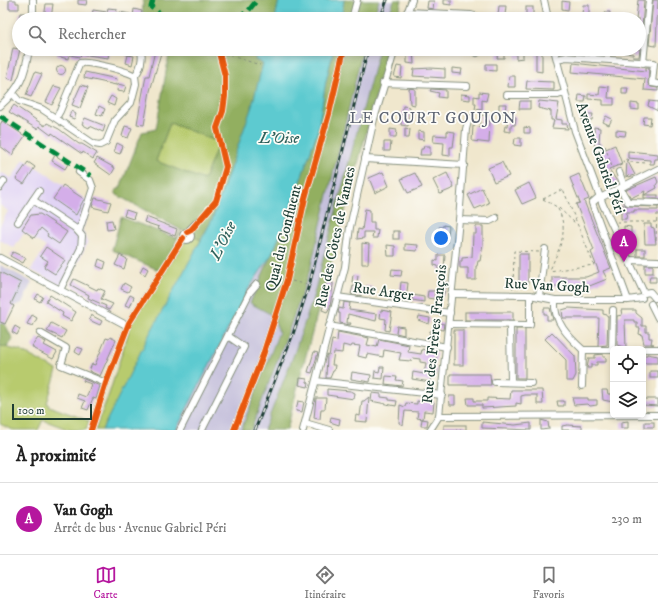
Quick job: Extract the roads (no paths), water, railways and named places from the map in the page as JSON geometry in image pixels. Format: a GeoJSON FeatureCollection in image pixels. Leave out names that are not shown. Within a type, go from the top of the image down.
{"type":"FeatureCollection","features":[{"type":"Feature","properties":{"kind":"street"},"geometry":{"type":"LineString","coordinates":[[33,0],[33,12]]}},
{"type":"Feature","properties":{"kind":"street"},"geometry":{"type":"LineString","coordinates":[[354,12],[357,0]]}},
{"type":"Feature","properties":{"kind":"street"},"geometry":{"type":"LineString","coordinates":[[407,12],[412,0]]}},
{"type":"Feature","properties":{"kind":"street"},"geometry":{"type":"LineString","coordinates":[[544,0],[547,12]]}},
{"type":"Feature","properties":{"kind":"street"},"geometry":{"type":"LineString","coordinates":[[646,31],[649,0]]}},
{"type":"Feature","properties":{"kind":"street"},"geometry":{"type":"LineString","coordinates":[[0,106],[13,94],[24,77],[28,56]]}},
{"type":"Feature","properties":{"kind":"street"},"geometry":{"type":"LineString","coordinates":[[13,94],[19,101],[42,109],[98,146],[105,143],[115,120],[131,103],[136,81],[135,75],[137,73],[142,56]]}},
{"type":"Feature","properties":{"kind":"street","name":"Quai du Confluent"},"geometry":{"type":"LineString","coordinates":[[234,430],[263,356],[287,280],[305,198],[329,114],[342,56]]}},
{"type":"Feature","properties":{"kind":"street","name":"Rue des Côtes de Vannes"},"geometry":{"type":"LineString","coordinates":[[303,430],[345,267],[350,227],[383,83],[393,56]]}},
{"type":"Feature","properties":{"kind":"street","name":"Avenue Gabriel Péri"},"geometry":{"type":"LineString","coordinates":[[556,56],[564,93],[575,131],[600,197],[643,296]]}},
{"type":"Feature","properties":{"kind":"street"},"geometry":{"type":"LineString","coordinates":[[644,56],[644,63]]}},
{"type":"Feature","properties":{"kind":"street"},"geometry":{"type":"LineString","coordinates":[[557,60],[566,57],[654,63],[652,83],[658,84]]}},
{"type":"Feature","properties":{"kind":"street"},"geometry":{"type":"LineString","coordinates":[[56,118],[80,64],[83,62],[135,75]]}},
{"type":"Feature","properties":{"kind":"street"},"geometry":{"type":"LineString","coordinates":[[383,83],[467,86]]}},
{"type":"Feature","properties":{"kind":"street"},"geometry":{"type":"LineString","coordinates":[[507,95],[558,95],[564,93]]}},
{"type":"Feature","properties":{"kind":"street","name":"Rue des Frères François"},"geometry":{"type":"LineString","coordinates":[[430,430],[439,416],[442,395],[464,165],[466,129],[469,118]]}},
{"type":"Feature","properties":{"kind":"street"},"geometry":{"type":"LineString","coordinates":[[365,159],[464,165]]}},
{"type":"Feature","properties":{"kind":"street"},"geometry":{"type":"LineString","coordinates":[[628,300],[592,203],[600,197],[658,169]]}},
{"type":"Feature","properties":{"kind":"street"},"geometry":{"type":"LineString","coordinates":[[79,172],[90,180],[93,188],[79,231]]}},
{"type":"Feature","properties":{"kind":"street"},"geometry":{"type":"LineString","coordinates":[[619,172],[622,187],[628,202],[658,203]]}},
{"type":"Feature","properties":{"kind":"street"},"geometry":{"type":"LineString","coordinates":[[0,187],[4,180]]}},
{"type":"Feature","properties":{"kind":"street"},"geometry":{"type":"LineString","coordinates":[[18,222],[39,191]]}},
{"type":"Feature","properties":{"kind":"street"},"geometry":{"type":"LineString","coordinates":[[32,200],[79,231],[82,238],[82,246],[60,290]]}},
{"type":"Feature","properties":{"kind":"street"},"geometry":{"type":"LineString","coordinates":[[91,430],[106,383],[128,326],[142,300],[201,218]]}},
{"type":"Feature","properties":{"kind":"street"},"geometry":{"type":"LineString","coordinates":[[459,220],[490,221],[496,218]]}},
{"type":"Feature","properties":{"kind":"street"},"geometry":{"type":"LineString","coordinates":[[539,296],[545,251]]}},
{"type":"Feature","properties":{"kind":"street"},"geometry":{"type":"LineString","coordinates":[[0,258],[128,326]]}},
{"type":"Feature","properties":{"kind":"street"},"geometry":{"type":"LineString","coordinates":[[628,260],[658,261]]}},
{"type":"Feature","properties":{"kind":"street"},"geometry":{"type":"LineString","coordinates":[[180,430],[250,292],[257,284]]}},
{"type":"Feature","properties":{"kind":"street"},"geometry":{"type":"LineString","coordinates":[[654,300],[645,304],[643,296],[652,293],[654,300],[658,318]]}},
{"type":"Feature","properties":{"kind":"street","name":"Rue Van Gogh"},"geometry":{"type":"LineString","coordinates":[[451,294],[530,295],[555,300],[628,300],[643,296]]}},
{"type":"Feature","properties":{"kind":"street"},"geometry":{"type":"LineString","coordinates":[[448,324],[510,326],[530,325],[530,295]]}},
{"type":"Feature","properties":{"kind":"street","name":"Rue Arger"},"geometry":{"type":"LineString","coordinates":[[337,297],[450,313]]}},
{"type":"Feature","properties":{"kind":"street"},"geometry":{"type":"LineString","coordinates":[[555,300],[554,305],[564,332],[583,350],[610,350]]}},
{"type":"Feature","properties":{"kind":"street"},"geometry":{"type":"LineString","coordinates":[[612,346],[613,310]]}},
{"type":"Feature","properties":{"kind":"street"},"geometry":{"type":"LineString","coordinates":[[329,326],[447,347]]}},
{"type":"Feature","properties":{"kind":"street"},"geometry":{"type":"LineString","coordinates":[[510,326],[511,382]]}},
{"type":"Feature","properties":{"kind":"street"},"geometry":{"type":"LineString","coordinates":[[40,333],[66,348],[61,365],[106,383]]}},
{"type":"Feature","properties":{"kind":"street"},"geometry":{"type":"LineString","coordinates":[[202,430],[244,347],[228,336]]}},
{"type":"Feature","properties":{"kind":"street"},"geometry":{"type":"LineString","coordinates":[[646,349],[658,349]]}},
{"type":"Feature","properties":{"kind":"street"},"geometry":{"type":"LineString","coordinates":[[582,386],[583,350]]}},
{"type":"Feature","properties":{"kind":"street"},"geometry":{"type":"LineString","coordinates":[[316,382],[442,395]]}},
{"type":"Feature","properties":{"kind":"street"},"geometry":{"type":"LineString","coordinates":[[495,382],[531,383]]}},
{"type":"Feature","properties":{"kind":"street"},"geometry":{"type":"LineString","coordinates":[[439,416],[658,415]]}},
{"type":"Feature","properties":{"kind":"street"},"geometry":{"type":"LineString","coordinates":[[304,423],[330,430]]}},
{"type":"Feature","properties":{"kind":"water"},"geometry":{"type":"Polygon","coordinates":[[[279,0],[344,0],[342,12],[276,12],[279,0]]]}},
{"type":"Feature","properties":{"kind":"water","name":"L’Oise"},"geometry":{"type":"Polygon","coordinates":[[[256,56],[332,56],[326,81],[318,130],[287,219],[272,254],[249,288],[176,430],[102,430],[149,335],[212,220],[252,106],[263,63],[255,60],[256,56]]]}},
{"type":"Feature","properties":{"kind":"railway"},"geometry":{"type":"LineString","coordinates":[[383,12],[387,0]]}},
{"type":"Feature","properties":{"kind":"railway"},"geometry":{"type":"LineString","coordinates":[[255,430],[293,334],[310,282],[366,56]]}},
{"type":"Feature","properties":{"kind":"place","name":"Van Gogh"},"geometry":{"type":"Point","coordinates":[624,262]}},
{"type":"Feature","properties":{"kind":"district","name":"LE COURT GOUJON"},"geometry":{"type":"Point","coordinates":[433,117]}},
{"type":"Feature","properties":{"kind":"water label","name":"L'Oise"},"geometry":{"type":"Point","coordinates":[222,240]}}]}
